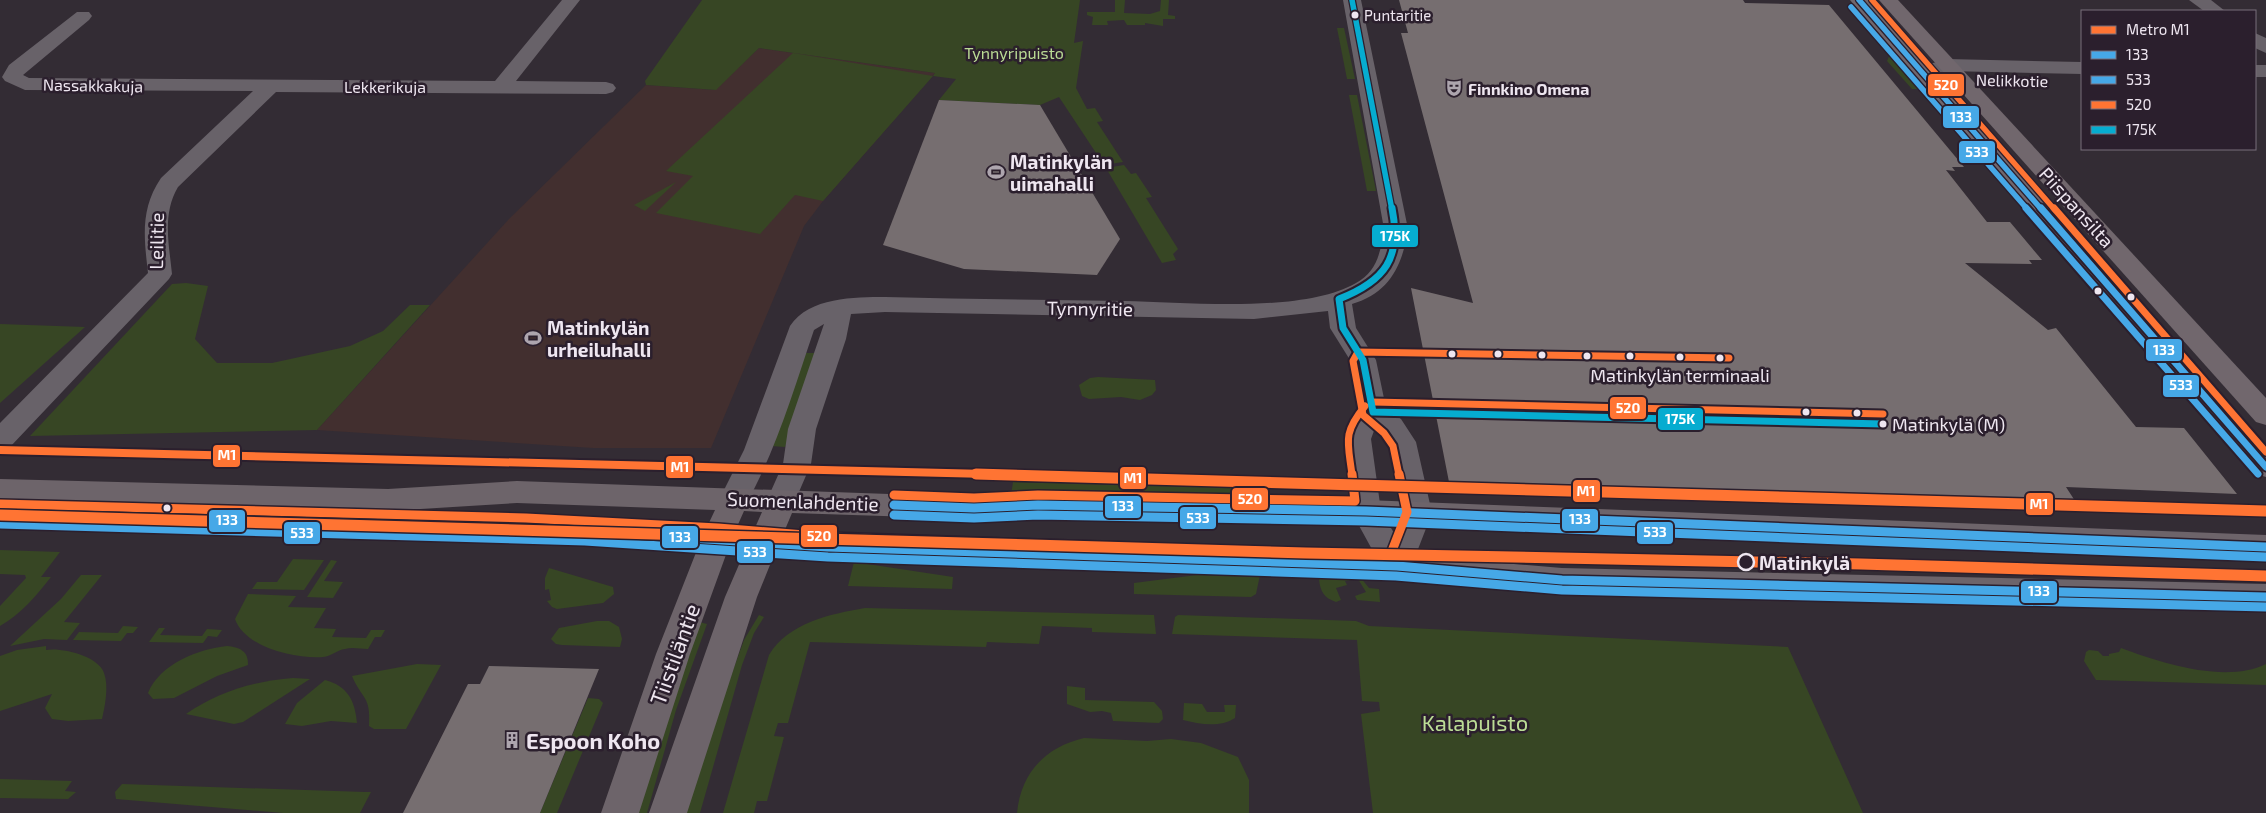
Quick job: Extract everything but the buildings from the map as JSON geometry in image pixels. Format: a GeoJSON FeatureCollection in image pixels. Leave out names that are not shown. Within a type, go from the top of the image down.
{"type":"FeatureCollection","features":[{"type":"Feature","properties":{"kind":"main road","name":"Piispansilta"},"geometry":{"type":"LineString","coordinates":[[1859,0],[2258,458]]}},
{"type":"Feature","properties":{"kind":"main road","name":"Piispansilta"},"geometry":{"type":"LineString","coordinates":[[1888,0],[2266,415]]}},
{"type":"Feature","properties":{"kind":"main road","name":"Suomenlahdentie"},"geometry":{"type":"LineString","coordinates":[[0,490],[388,500],[516,492],[735,498],[974,508],[1038,505],[1366,511],[2266,547]]}},
{"type":"Feature","properties":{"kind":"main road","name":"Tiistiläntie"},"geometry":{"type":"LineString","coordinates":[[620,813],[670,662],[717,538],[735,498]]}},
{"type":"Feature","properties":{"kind":"main road"},"geometry":{"type":"LineString","coordinates":[[668,813],[741,597],[782,500]]}},
{"type":"Feature","properties":{"kind":"main road"},"geometry":{"type":"LineString","coordinates":[[0,514],[526,528],[717,538],[828,547],[1100,558],[1397,566],[1562,580],[2266,597]]}},
{"type":"Feature","properties":{"kind":"street"},"geometry":{"type":"LineString","coordinates":[[501,88],[571,0]]}},
{"type":"Feature","properties":{"kind":"street","name":"Tynnyritie"},"geometry":{"type":"LineString","coordinates":[[735,498],[758,450],[804,326],[817,315],[840,307],[898,305],[1254,311],[1296,308],[1339,299],[1364,291],[1379,280],[1396,248],[1396,228],[1352,0]]}},
{"type":"Feature","properties":{"kind":"street"},"geometry":{"type":"LineString","coordinates":[[2198,0],[2214,10]]}},
{"type":"Feature","properties":{"kind":"street","name":"Nassakkakuja"},"geometry":{"type":"LineString","coordinates":[[83,16],[16,69],[12,77],[26,84],[270,86]]}},
{"type":"Feature","properties":{"kind":"street","name":"Nelikkotie"},"geometry":{"type":"LineString","coordinates":[[1923,72],[2081,68]]}},
{"type":"Feature","properties":{"kind":"street","name":"Nelikkotie"},"geometry":{"type":"LineString","coordinates":[[1954,72],[2081,82]]}},
{"type":"Feature","properties":{"kind":"street","name":"Lekkerikuja"},"geometry":{"type":"LineString","coordinates":[[270,86],[606,88]]}},
{"type":"Feature","properties":{"kind":"street","name":"Leilitie"},"geometry":{"type":"LineString","coordinates":[[0,440],[160,274],[155,210],[159,197],[169,183],[270,86]]}},
{"type":"Feature","properties":{"kind":"street"},"geometry":{"type":"LineString","coordinates":[[1339,299],[1344,328],[1363,360],[1372,412],[1391,426],[1402,442],[1417,513],[1397,566]]}},
{"type":"Feature","properties":{"kind":"street"},"geometry":{"type":"LineString","coordinates":[[782,500],[797,464],[802,429],[833,339],[840,307]]}},
{"type":"Feature","properties":{"kind":"street"},"geometry":{"type":"LineString","coordinates":[[1372,412],[1361,427],[1357,440],[1366,511],[1397,566]]}},
{"type":"Feature","properties":{"kind":"shaded area"},"geometry":{"type":"Polygon","coordinates":[[[759,48],[935,73],[823,201],[804,226],[711,448],[593,448],[317,430],[509,219],[646,85],[715,90],[759,48]]]}},
{"type":"Feature","properties":{"kind":"green space","name":"Tynnyripuisto"},"geometry":{"type":"Polygon","coordinates":[[[702,0],[1080,0],[1074,43],[1083,41],[1076,88],[1087,109],[1095,108],[1103,121],[1097,122],[1123,162],[1104,165],[1059,97],[1040,105],[939,100],[956,79],[933,76],[935,73],[759,48],[716,90],[646,85],[645,81],[702,0]]]}},
{"type":"Feature","properties":{"kind":"green space"},"geometry":{"type":"Polygon","coordinates":[[[1115,0],[1125,0],[1124,13],[1150,14],[1160,11],[1161,0],[1169,0],[1168,15],[1175,16],[1175,19],[1163,19],[1163,26],[1145,23],[1145,25],[1127,25],[1124,20],[1107,21],[1108,25],[1092,25],[1093,17],[1087,15],[1087,12],[1115,12],[1115,0]]]}},
{"type":"Feature","properties":{"kind":"green space"},"geometry":{"type":"Polygon","coordinates":[[[1854,12],[1858,13],[1926,89],[1912,89],[1887,61],[1890,54],[1854,12]]]}},
{"type":"Feature","properties":{"kind":"green space"},"geometry":{"type":"Polygon","coordinates":[[[1337,28],[1344,28],[1355,79],[1347,79],[1337,28]]]}},
{"type":"Feature","properties":{"kind":"green space"},"geometry":{"type":"Polygon","coordinates":[[[793,53],[933,76],[823,201],[795,195],[760,234],[656,213],[693,176],[666,171],[793,53]]]}},
{"type":"Feature","properties":{"kind":"green space"},"geometry":{"type":"Polygon","coordinates":[[[1349,95],[1357,95],[1376,191],[1367,191],[1349,95]]]}},
{"type":"Feature","properties":{"kind":"green space"},"geometry":{"type":"Polygon","coordinates":[[[1124,165],[1131,174],[1136,173],[1152,197],[1146,198],[1178,249],[1173,254],[1176,260],[1162,263],[1106,168],[1124,165]]]}},
{"type":"Feature","properties":{"kind":"green space"},"geometry":{"type":"Polygon","coordinates":[[[676,182],[645,211],[634,205],[676,182]]]}},
{"type":"Feature","properties":{"kind":"green space"},"geometry":{"type":"Polygon","coordinates":[[[186,283],[208,286],[195,339],[217,363],[272,363],[350,346],[383,331],[410,305],[430,305],[317,430],[30,436],[172,284],[186,283]]]}},
{"type":"Feature","properties":{"kind":"green space"},"geometry":{"type":"Polygon","coordinates":[[[0,324],[85,327],[0,403],[0,324]]]}},
{"type":"Feature","properties":{"kind":"green space"},"geometry":{"type":"Polygon","coordinates":[[[806,353],[815,353],[816,356],[785,447],[771,446],[806,353]]]}},
{"type":"Feature","properties":{"kind":"green space"},"geometry":{"type":"Polygon","coordinates":[[[1090,378],[1155,380],[1156,390],[1152,395],[1140,400],[1121,397],[1089,399],[1082,396],[1079,385],[1090,378]]]}},
{"type":"Feature","properties":{"kind":"green space"},"geometry":{"type":"Polygon","coordinates":[[[1013,482],[1253,488],[1253,497],[1188,499],[1011,495],[1013,482]]]}},
{"type":"Feature","properties":{"kind":"green space"},"geometry":{"type":"Polygon","coordinates":[[[0,550],[60,552],[41,577],[51,577],[34,598],[0,626],[0,606],[26,578],[25,575],[0,574],[0,550]]]}},
{"type":"Feature","properties":{"kind":"green space"},"geometry":{"type":"Polygon","coordinates":[[[293,559],[324,560],[304,590],[252,589],[257,582],[277,582],[293,559]]]}},
{"type":"Feature","properties":{"kind":"green space"},"geometry":{"type":"Polygon","coordinates":[[[331,560],[337,561],[324,581],[343,582],[333,598],[307,597],[331,560]]]}},
{"type":"Feature","properties":{"kind":"green space"},"geometry":{"type":"Polygon","coordinates":[[[854,562],[953,577],[952,589],[848,586],[854,562]]]}},
{"type":"Feature","properties":{"kind":"green space"},"geometry":{"type":"Polygon","coordinates":[[[549,568],[613,587],[614,594],[603,603],[557,609],[552,607],[547,601],[551,600],[549,589],[545,590],[545,578],[549,568]]]}},
{"type":"Feature","properties":{"kind":"green space"},"geometry":{"type":"Polygon","coordinates":[[[81,575],[102,575],[64,622],[80,623],[67,640],[44,639],[10,646],[61,599],[81,575]]]}},
{"type":"Feature","properties":{"kind":"green space"},"geometry":{"type":"Polygon","coordinates":[[[1197,575],[1260,575],[1256,594],[1251,597],[1134,594],[1134,583],[1197,575]]]}},
{"type":"Feature","properties":{"kind":"green space"},"geometry":{"type":"Polygon","coordinates":[[[1323,576],[1360,577],[1369,588],[1379,589],[1380,602],[1357,600],[1355,596],[1366,592],[1358,579],[1345,581],[1347,585],[1336,588],[1341,600],[1336,602],[1323,594],[1319,579],[1323,576]]]}},
{"type":"Feature","properties":{"kind":"green space"},"geometry":{"type":"Polygon","coordinates":[[[248,594],[296,596],[288,607],[326,608],[314,628],[336,629],[332,637],[366,638],[371,630],[385,630],[381,637],[375,637],[368,649],[348,648],[323,657],[286,654],[260,644],[241,629],[235,619],[248,594]]]}},
{"type":"Feature","properties":{"kind":"green space"},"geometry":{"type":"Polygon","coordinates":[[[865,608],[1154,615],[1156,634],[1092,632],[1092,628],[1042,626],[1039,644],[987,642],[986,647],[810,642],[788,723],[778,723],[774,736],[784,737],[767,801],[757,801],[754,813],[723,813],[769,655],[777,644],[798,628],[824,617],[865,608]]]}},
{"type":"Feature","properties":{"kind":"green space"},"geometry":{"type":"Polygon","coordinates":[[[759,615],[764,617],[754,633],[742,665],[700,813],[681,813],[744,640],[759,615]]]}},
{"type":"Feature","properties":{"kind":"green space","name":"Kalapuisto"},"geometry":{"type":"Polygon","coordinates":[[[1178,615],[1356,621],[1369,626],[1788,647],[1863,813],[1373,813],[1361,714],[1380,711],[1379,702],[1362,701],[1357,640],[1172,634],[1175,617],[1178,615]]]}},
{"type":"Feature","properties":{"kind":"green space"},"geometry":{"type":"Polygon","coordinates":[[[597,621],[609,621],[619,627],[622,639],[620,647],[562,645],[556,644],[551,639],[559,628],[597,621]]]}},
{"type":"Feature","properties":{"kind":"green space"},"geometry":{"type":"Polygon","coordinates":[[[699,622],[707,624],[676,710],[647,813],[637,813],[699,622]]]}},
{"type":"Feature","properties":{"kind":"green space"},"geometry":{"type":"Polygon","coordinates":[[[123,626],[138,627],[133,633],[127,633],[121,641],[73,640],[79,632],[118,633],[123,626]]]}},
{"type":"Feature","properties":{"kind":"green space"},"geometry":{"type":"Polygon","coordinates":[[[159,628],[165,628],[160,635],[202,636],[207,629],[222,630],[217,637],[208,636],[203,643],[149,642],[159,628]]]}},
{"type":"Feature","properties":{"kind":"green space"},"geometry":{"type":"Polygon","coordinates":[[[46,646],[46,650],[70,651],[87,657],[101,667],[106,684],[102,719],[68,721],[52,719],[45,708],[52,694],[0,711],[0,656],[17,650],[46,646]]]}},
{"type":"Feature","properties":{"kind":"green space"},"geometry":{"type":"Polygon","coordinates":[[[227,646],[235,647],[245,653],[248,665],[217,676],[174,698],[153,699],[148,693],[161,674],[181,660],[204,651],[227,646]]]}},
{"type":"Feature","properties":{"kind":"green space"},"geometry":{"type":"Polygon","coordinates":[[[2121,648],[2174,665],[2213,672],[2250,670],[2266,664],[2266,685],[2096,680],[2084,661],[2086,652],[2089,650],[2098,651],[2103,656],[2109,656],[2109,654],[2119,652],[2121,648]]]}},
{"type":"Feature","properties":{"kind":"green space"},"geometry":{"type":"Polygon","coordinates":[[[417,664],[441,665],[406,729],[374,729],[369,726],[369,708],[352,676],[417,664]]]}},
{"type":"Feature","properties":{"kind":"green space"},"geometry":{"type":"Polygon","coordinates":[[[293,678],[310,679],[243,722],[234,724],[186,714],[198,706],[237,689],[264,682],[293,678]]]}},
{"type":"Feature","properties":{"kind":"green space"},"geometry":{"type":"Polygon","coordinates":[[[325,680],[339,686],[349,695],[357,723],[331,721],[302,726],[285,724],[297,703],[325,680]]]}},
{"type":"Feature","properties":{"kind":"green space"},"geometry":{"type":"Polygon","coordinates":[[[1067,686],[1085,688],[1085,700],[1154,702],[1162,711],[1163,719],[1159,723],[1113,721],[1111,713],[1102,711],[1090,712],[1067,704],[1067,686]]]}},
{"type":"Feature","properties":{"kind":"green space"},"geometry":{"type":"Polygon","coordinates":[[[588,698],[599,699],[603,703],[557,813],[540,813],[588,698]]]}},
{"type":"Feature","properties":{"kind":"green space"},"geometry":{"type":"Polygon","coordinates":[[[1184,703],[1202,704],[1207,712],[1225,712],[1224,705],[1236,705],[1235,718],[1216,724],[1203,724],[1183,720],[1184,703]]]}},
{"type":"Feature","properties":{"kind":"green space"},"geometry":{"type":"Polygon","coordinates":[[[1084,738],[1147,741],[1171,739],[1201,743],[1238,757],[1249,780],[1249,813],[1017,813],[1019,798],[1024,785],[1038,764],[1058,748],[1084,738]]]}},
{"type":"Feature","properties":{"kind":"green space"},"geometry":{"type":"Polygon","coordinates":[[[0,779],[72,781],[65,791],[76,792],[68,799],[0,798],[0,779]]]}},
{"type":"Feature","properties":{"kind":"green space"},"geometry":{"type":"Polygon","coordinates":[[[122,784],[371,792],[360,813],[283,813],[116,799],[115,792],[122,784]]]}},
{"type":"Feature","properties":{"kind":"metro line","name":"M1"},"geometry":{"type":"LineString","coordinates":[[0,450],[1293,482],[2266,511]]}},
{"type":"Feature","properties":{"kind":"metro line","name":"M1"},"geometry":{"type":"LineString","coordinates":[[0,515],[1306,553],[1861,564],[2266,576]]}},
{"type":"Feature","properties":{"kind":"transit line","name":"175K"},"geometry":{"type":"LineString","coordinates":[[1352,0],[1396,229],[1391,256],[1381,274],[1364,288],[1339,299],[1343,328],[1363,360],[1373,412],[1883,424]]}},
{"type":"Feature","properties":{"kind":"transit line","name":"133"},"geometry":{"type":"LineString","coordinates":[[1859,0],[2266,467]]}},
{"type":"Feature","properties":{"kind":"transit line","name":"520"},"geometry":{"type":"LineString","coordinates":[[1872,0],[2266,452]]}},
{"type":"Feature","properties":{"kind":"transit line","name":"533"},"geometry":{"type":"LineString","coordinates":[[1851,7],[2258,474]]}},
{"type":"Feature","properties":{"kind":"transit line","name":"520"},"geometry":{"type":"LineString","coordinates":[[0,504],[526,518],[718,528],[829,537],[1390,556],[1407,512],[1393,446],[1384,433],[1363,415],[1353,361],[1358,352],[1729,358]]}},
{"type":"Feature","properties":{"kind":"transit line","name":"520"},"geometry":{"type":"LineString","coordinates":[[1373,402],[1883,414]]}},
{"type":"Feature","properties":{"kind":"transit line","name":"520"},"geometry":{"type":"LineString","coordinates":[[894,495],[974,498],[1038,495],[1355,501],[1347,438],[1352,422],[1365,406]]}},
{"type":"Feature","properties":{"kind":"transit line","name":"133"},"geometry":{"type":"LineString","coordinates":[[894,505],[974,508],[1038,505],[1366,511],[2266,547]]}},
{"type":"Feature","properties":{"kind":"transit line","name":"133"},"geometry":{"type":"LineString","coordinates":[[0,514],[585,531],[828,547],[1397,566],[1562,580],[2266,597]]}},
{"type":"Feature","properties":{"kind":"transit line","name":"533"},"geometry":{"type":"LineString","coordinates":[[894,515],[974,518],[1038,515],[1366,521],[2266,557]]}},
{"type":"Feature","properties":{"kind":"transit line","name":"533"},"geometry":{"type":"LineString","coordinates":[[0,524],[585,541],[828,557],[1396,576],[1562,590],[2266,607]]}},
{"type":"Feature","properties":{"kind":"place","name":"Puntaritie"},"geometry":{"type":"Point","coordinates":[1355,15]}},
{"type":"Feature","properties":{"kind":"place","name":"Finnkino Omena"},"geometry":{"type":"Point","coordinates":[1454,88]}},
{"type":"Feature","properties":{"kind":"place","name":"Matinkylän uimahalli"},"geometry":{"type":"Point","coordinates":[996,172]}},
{"type":"Feature","properties":{"kind":"place","name":"Matinkylän urheiluhalli"},"geometry":{"type":"Point","coordinates":[533,338]}},
{"type":"Feature","properties":{"kind":"place","name":"Matinkylän terminaali"},"geometry":{"type":"Point","coordinates":[1680,357]}},
{"type":"Feature","properties":{"kind":"place","name":"Matinkylä (M)"},"geometry":{"type":"Point","coordinates":[1883,424]}},
{"type":"Feature","properties":{"kind":"place","name":"Matinkylä"},"geometry":{"type":"Point","coordinates":[1746,562]}},
{"type":"Feature","properties":{"kind":"place","name":"Espoon Koho"},"geometry":{"type":"Point","coordinates":[512,740]}}]}
